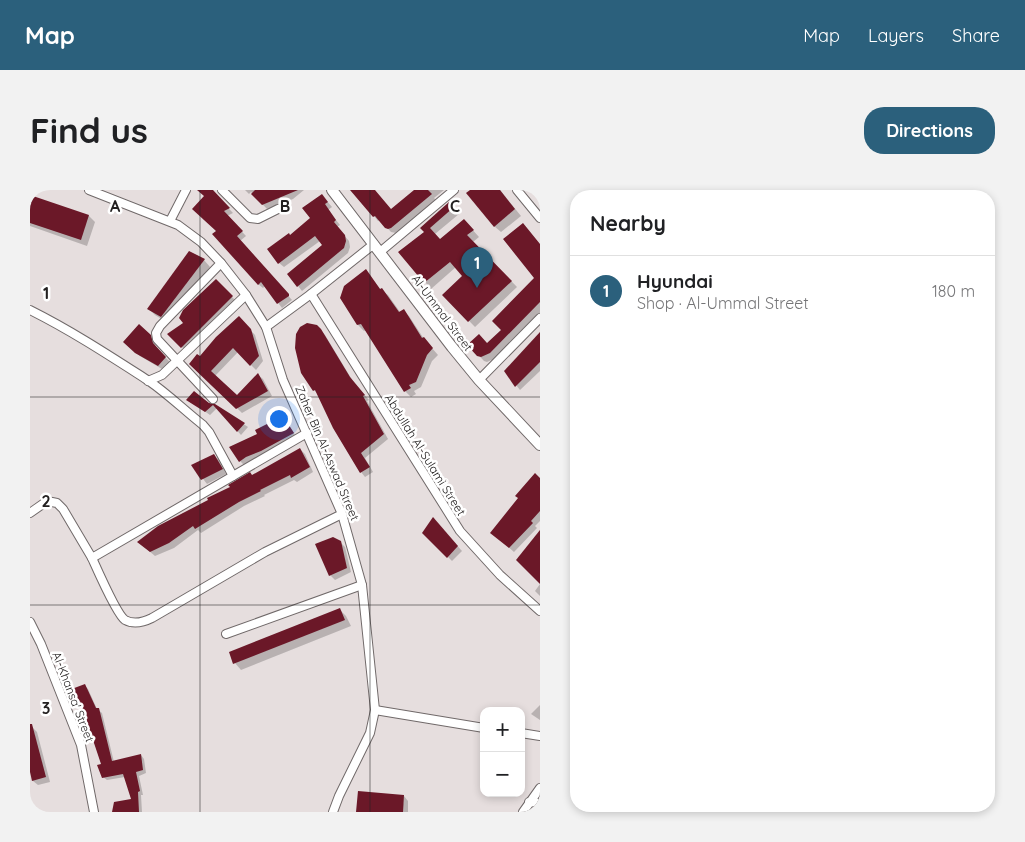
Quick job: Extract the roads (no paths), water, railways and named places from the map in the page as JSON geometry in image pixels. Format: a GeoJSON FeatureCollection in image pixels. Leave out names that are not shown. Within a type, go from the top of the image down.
{"type":"FeatureCollection","features":[{"type":"Feature","properties":{"kind":"street","name":"Zaher Bin Al-Aswad Street"},"geometry":{"type":"LineString","coordinates":[[89,190],[170,221],[201,242],[246,295],[266,327],[277,364],[342,514],[362,585],[375,710],[370,733],[333,812]]}},
{"type":"Feature","properties":{"kind":"street"},"geometry":{"type":"LineString","coordinates":[[170,221],[186,190]]}},
{"type":"Feature","properties":{"kind":"street"},"geometry":{"type":"LineString","coordinates":[[222,190],[250,218],[258,219],[278,209]]}},
{"type":"Feature","properties":{"kind":"street"},"geometry":{"type":"LineString","coordinates":[[266,327],[377,248],[454,190]]}},
{"type":"Feature","properties":{"kind":"street"},"geometry":{"type":"LineString","coordinates":[[517,190],[540,218]]}},
{"type":"Feature","properties":{"kind":"street","name":"Al-Ummal Street"},"geometry":{"type":"LineString","coordinates":[[334,191],[452,347],[479,380],[540,445]]}},
{"type":"Feature","properties":{"kind":"street"},"geometry":{"type":"LineString","coordinates":[[213,399],[176,361],[158,339],[156,332],[220,263]]}},
{"type":"Feature","properties":{"kind":"street","name":"Abdullah Al-Sulami Street"},"geometry":{"type":"LineString","coordinates":[[311,294],[460,531],[500,575],[540,612]]}},
{"type":"Feature","properties":{"kind":"street"},"geometry":{"type":"LineString","coordinates":[[148,381],[162,375],[246,295]]}},
{"type":"Feature","properties":{"kind":"street"},"geometry":{"type":"LineString","coordinates":[[30,310],[89,343],[148,381],[203,425],[209,432],[233,476]]}},
{"type":"Feature","properties":{"kind":"street"},"geometry":{"type":"LineString","coordinates":[[479,380],[540,318]]}},
{"type":"Feature","properties":{"kind":"street"},"geometry":{"type":"LineString","coordinates":[[92,558],[307,433]]}},
{"type":"Feature","properties":{"kind":"street"},"geometry":{"type":"LineString","coordinates":[[30,513],[48,501],[57,503],[64,509],[92,558],[120,616],[131,622],[141,622],[152,618],[265,552],[342,514]]}},
{"type":"Feature","properties":{"kind":"street"},"geometry":{"type":"LineString","coordinates":[[226,634],[362,585]]}},
{"type":"Feature","properties":{"kind":"street","name":"Al-Khansa' Street"},"geometry":{"type":"LineString","coordinates":[[30,624],[41,644],[80,745],[94,812]]}},
{"type":"Feature","properties":{"kind":"street"},"geometry":{"type":"LineString","coordinates":[[375,710],[480,727]]}},
{"type":"Feature","properties":{"kind":"street"},"geometry":{"type":"LineString","coordinates":[[525,734],[540,736]]}},
{"type":"Feature","properties":{"kind":"street"},"geometry":{"type":"LineString","coordinates":[[523,812],[540,788]]}},
{"type":"Feature","properties":{"kind":"street"},"geometry":{"type":"LineString","coordinates":[[529,802],[540,803]]}},
{"type":"Feature","properties":{"kind":"place","name":"Hyundai"},"geometry":{"type":"Point","coordinates":[477,288]}}]}
